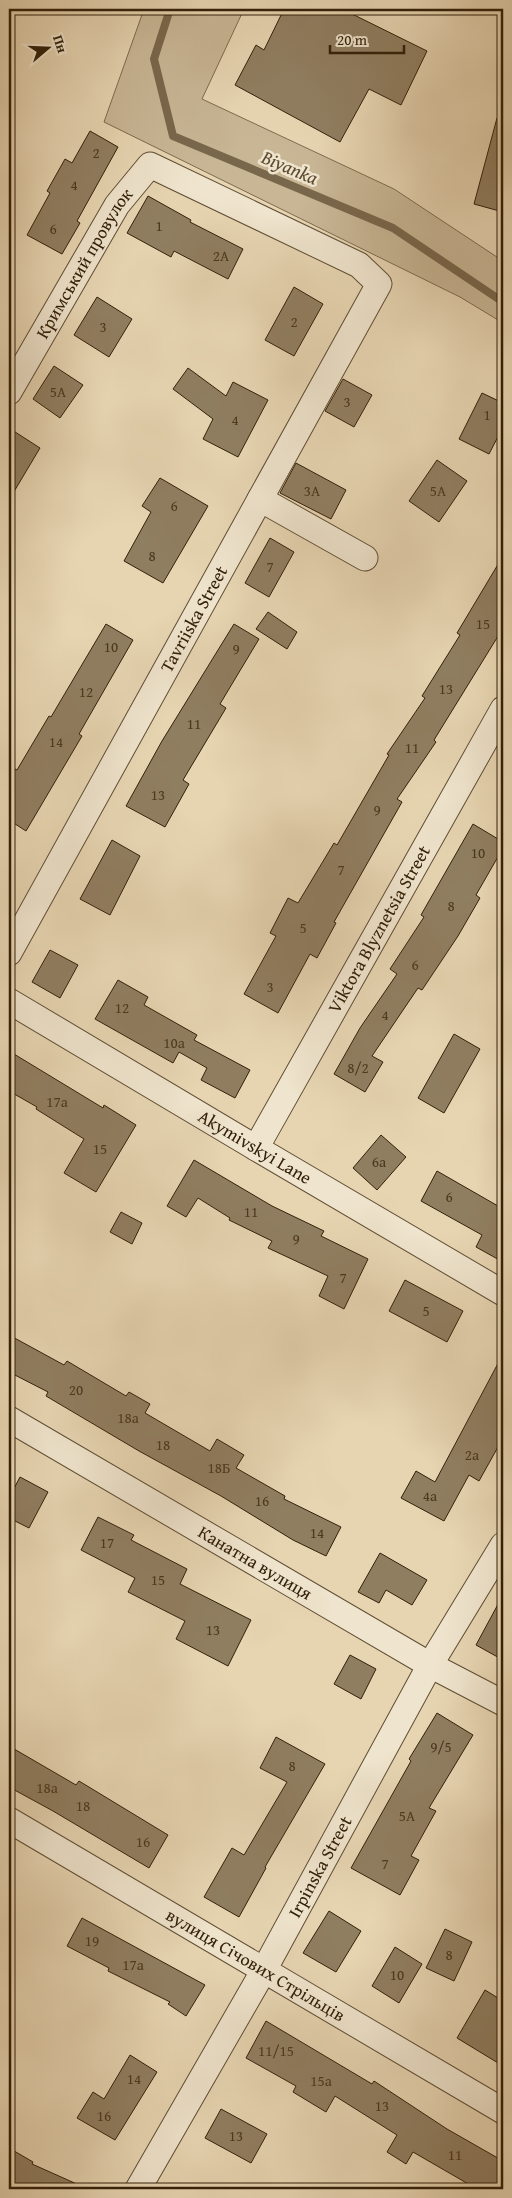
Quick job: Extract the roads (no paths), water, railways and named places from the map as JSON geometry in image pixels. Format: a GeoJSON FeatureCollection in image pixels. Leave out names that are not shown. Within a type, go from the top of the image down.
{"type":"FeatureCollection","features":[{"type":"Feature","properties":{"kind":"street","name":"Tavriiska Street"},"geometry":{"type":"LineString","coordinates":[[9,953],[379,284],[359,265],[150,166]]}},
{"type":"Feature","properties":{"kind":"street","name":"Кримський провулок"},"geometry":{"type":"LineString","coordinates":[[9,392],[117,205],[150,166]]}},
{"type":"Feature","properties":{"kind":"street"},"geometry":{"type":"LineString","coordinates":[[260,499],[365,558]]}},
{"type":"Feature","properties":{"kind":"street","name":"Viktora Blyznetsia Street"},"geometry":{"type":"LineString","coordinates":[[256,1148],[503,710]]}},
{"type":"Feature","properties":{"kind":"street","name":"Akymivskyi Lane"},"geometry":{"type":"LineString","coordinates":[[9,1001],[503,1293]]}},
{"type":"Feature","properties":{"kind":"street","name":"Канатна вулиця"},"geometry":{"type":"LineString","coordinates":[[9,1419],[430,1665],[503,1703]]}},
{"type":"Feature","properties":{"kind":"street","name":"Irpinska Street"},"geometry":{"type":"LineString","coordinates":[[138,2189],[264,1970],[430,1665],[503,1544]]}},
{"type":"Feature","properties":{"kind":"street","name":"вулиця Січових Стрільців"},"geometry":{"type":"LineString","coordinates":[[9,1820],[503,2111]]}},
{"type":"Feature","properties":{"kind":"waterway","name":"Biyanka"},"geometry":{"type":"LineString","coordinates":[[170,9],[154,59],[173,136],[393,228],[503,302]]}}]}
